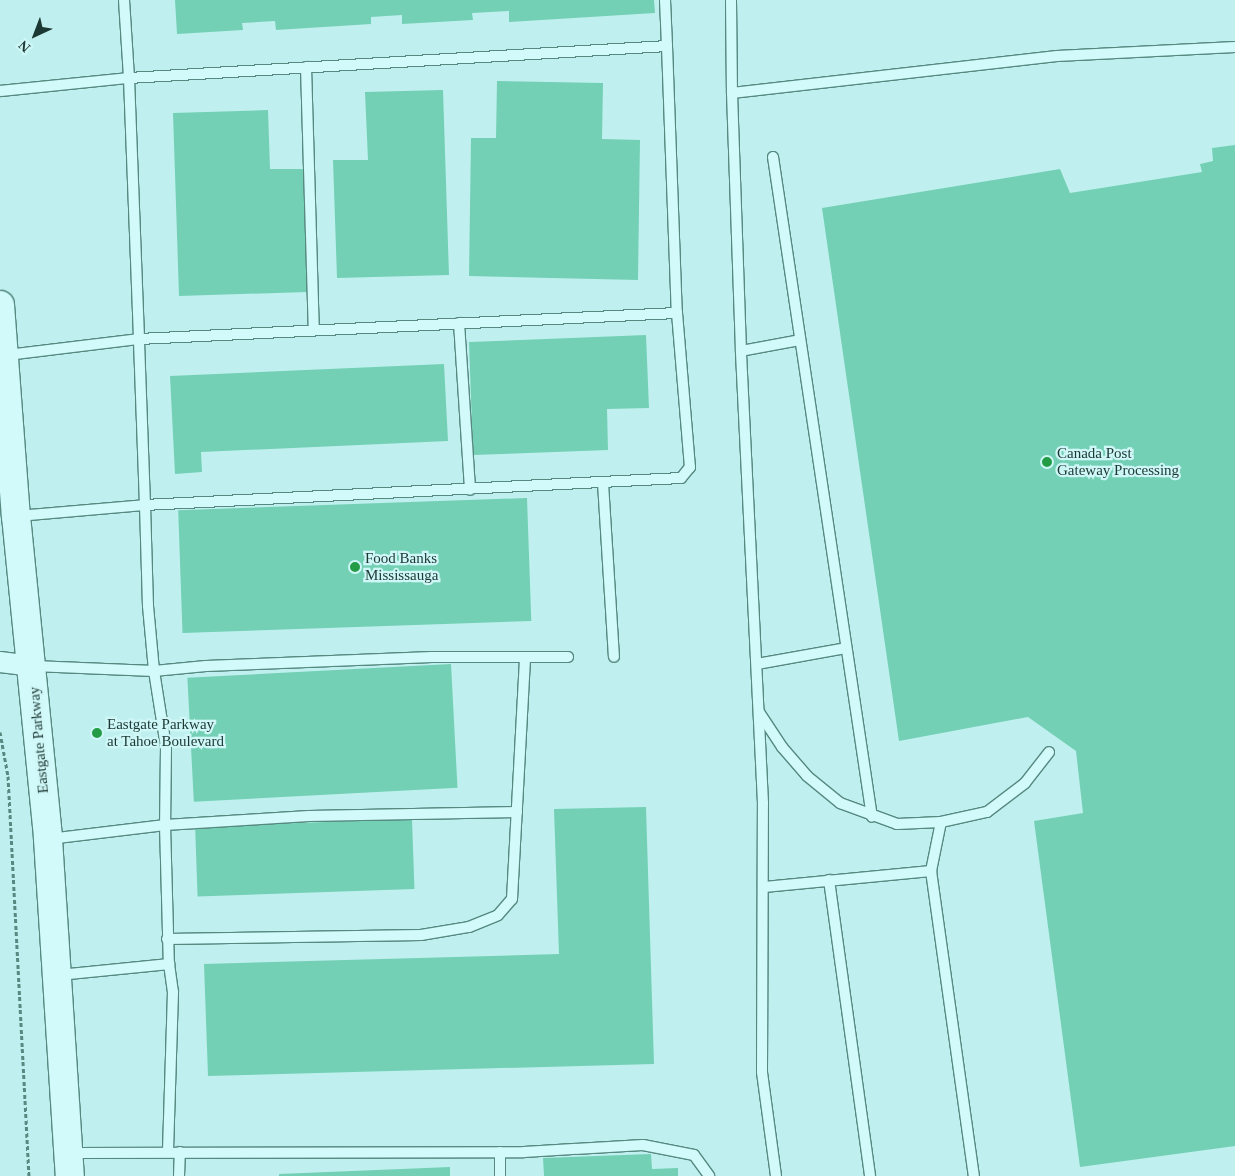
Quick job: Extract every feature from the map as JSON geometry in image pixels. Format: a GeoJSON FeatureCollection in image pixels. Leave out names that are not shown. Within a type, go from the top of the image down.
{"type":"FeatureCollection","features":[{"type":"Feature","properties":{"kind":"main road","name":"Eastgate Parkway"},"geometry":{"type":"LineString","coordinates":[[0,305],[16,516],[48,839],[55,975],[70,1164]]}},
{"type":"Feature","properties":{"kind":"street"},"geometry":{"type":"LineString","coordinates":[[0,662],[32,666]]}},
{"type":"Feature","properties":{"kind":"lane"},"geometry":{"type":"LineString","coordinates":[[124,0],[129,78],[148,606],[154,672],[166,747],[167,939],[173,992],[168,1152]]}},
{"type":"Feature","properties":{"kind":"lane"},"geometry":{"type":"LineString","coordinates":[[16,516],[145,505],[603,484],[681,478],[690,467],[677,312],[665,0]]}},
{"type":"Feature","properties":{"kind":"lane"},"geometry":{"type":"LineString","coordinates":[[731,0],[732,93],[741,351],[757,664],[764,887],[762,1072],[776,1176]]}},
{"type":"Feature","properties":{"kind":"lane"},"geometry":{"type":"LineString","coordinates":[[0,91],[129,78],[667,46]]}},
{"type":"Feature","properties":{"kind":"lane"},"geometry":{"type":"LineString","coordinates":[[732,93],[1057,56],[1235,47]]}},
{"type":"Feature","properties":{"kind":"lane"},"geometry":{"type":"LineString","coordinates":[[306,67],[314,330]]}},
{"type":"Feature","properties":{"kind":"lane"},"geometry":{"type":"LineString","coordinates":[[773,157],[872,817]]}},
{"type":"Feature","properties":{"kind":"lane"},"geometry":{"type":"LineString","coordinates":[[5,356],[139,338],[677,312]]}},
{"type":"Feature","properties":{"kind":"lane"},"geometry":{"type":"LineString","coordinates":[[459,323],[470,490]]}},
{"type":"Feature","properties":{"kind":"lane"},"geometry":{"type":"LineString","coordinates":[[741,351],[800,340]]}},
{"type":"Feature","properties":{"kind":"lane"},"geometry":{"type":"LineString","coordinates":[[603,484],[614,657]]}},
{"type":"Feature","properties":{"kind":"lane"},"geometry":{"type":"LineString","coordinates":[[757,664],[846,648]]}},
{"type":"Feature","properties":{"kind":"lane"},"geometry":{"type":"LineString","coordinates":[[167,939],[422,936],[469,927],[498,915],[512,899],[525,657]]}},
{"type":"Feature","properties":{"kind":"lane"},"geometry":{"type":"LineString","coordinates":[[32,666],[154,672],[314,662],[568,657]]}},
{"type":"Feature","properties":{"kind":"lane"},"geometry":{"type":"LineString","coordinates":[[758,711],[782,747],[807,776],[840,803],[872,817],[897,824],[941,822],[987,812],[1025,783],[1049,752]]}},
{"type":"Feature","properties":{"kind":"lane"},"geometry":{"type":"LineString","coordinates":[[48,839],[165,824],[309,816],[517,812]]}},
{"type":"Feature","properties":{"kind":"lane"},"geometry":{"type":"LineString","coordinates":[[941,822],[931,870],[974,1176]]}},
{"type":"Feature","properties":{"kind":"lane"},"geometry":{"type":"LineString","coordinates":[[764,887],[931,870]]}},
{"type":"Feature","properties":{"kind":"lane"},"geometry":{"type":"LineString","coordinates":[[829,880],[870,1176]]}},
{"type":"Feature","properties":{"kind":"lane"},"geometry":{"type":"LineString","coordinates":[[55,975],[169,964]]}},
{"type":"Feature","properties":{"kind":"lane"},"geometry":{"type":"LineString","coordinates":[[70,1164],[168,1152],[500,1152],[643,1145],[694,1155],[709,1176]]}},
{"type":"Feature","properties":{"kind":"lane"},"geometry":{"type":"LineString","coordinates":[[179,1176],[180,1152]]}},
{"type":"Feature","properties":{"kind":"lane"},"geometry":{"type":"LineString","coordinates":[[500,1152],[500,1176]]}},
{"type":"Feature","properties":{"kind":"path"},"geometry":{"type":"LineString","coordinates":[[0,732],[8,776],[29,1176]]}},
{"type":"Feature","properties":{"kind":"building"},"geometry":{"type":"Polygon","coordinates":[[[175,0],[654,0],[655,13],[509,22],[509,11],[472,13],[473,20],[402,24],[402,15],[371,17],[371,24],[276,30],[275,21],[242,23],[243,30],[177,34],[175,0]]]}},
{"type":"Feature","properties":{"kind":"building"},"geometry":{"type":"Polygon","coordinates":[[[497,81],[603,83],[602,139],[640,140],[638,280],[469,276],[471,138],[496,138],[497,81]]]}},
{"type":"Feature","properties":{"kind":"building"},"geometry":{"type":"Polygon","coordinates":[[[443,90],[449,275],[337,278],[333,160],[368,160],[365,92],[443,90]]]}},
{"type":"Feature","properties":{"kind":"building"},"geometry":{"type":"Polygon","coordinates":[[[268,110],[270,169],[303,169],[307,292],[179,296],[173,113],[268,110]]]}},
{"type":"Feature","properties":{"kind":"building","name":"Canada Post Gateway Processing"},"geometry":{"type":"Polygon","coordinates":[[[1235,145],[1235,1146],[1080,1167],[1034,821],[1083,813],[1076,751],[1028,717],[899,741],[822,208],[1060,169],[1070,193],[1202,172],[1200,164],[1213,161],[1212,148],[1235,145]]]}},
{"type":"Feature","properties":{"kind":"building"},"geometry":{"type":"Polygon","coordinates":[[[646,335],[649,408],[607,409],[608,450],[473,455],[469,342],[646,335]]]}},
{"type":"Feature","properties":{"kind":"building"},"geometry":{"type":"Polygon","coordinates":[[[444,364],[448,441],[201,452],[202,472],[175,474],[170,376],[444,364]]]}},
{"type":"Feature","properties":{"kind":"building","name":"Food Banks Mississauga"},"geometry":{"type":"Polygon","coordinates":[[[527,498],[531,621],[183,633],[178,510],[527,498]]]}},
{"type":"Feature","properties":{"kind":"building"},"geometry":{"type":"Polygon","coordinates":[[[451,664],[457,788],[194,802],[187,678],[451,664]]]}},
{"type":"Feature","properties":{"kind":"building"},"geometry":{"type":"Polygon","coordinates":[[[646,807],[654,1064],[208,1076],[204,964],[559,954],[554,809],[646,807]]]}},
{"type":"Feature","properties":{"kind":"building"},"geometry":{"type":"Polygon","coordinates":[[[412,819],[414,889],[198,897],[195,827],[412,819]]]}},
{"type":"Feature","properties":{"kind":"building"},"geometry":{"type":"Polygon","coordinates":[[[651,1154],[652,1169],[678,1168],[678,1176],[544,1176],[543,1158],[651,1154]]]}},
{"type":"Feature","properties":{"kind":"building"},"geometry":{"type":"Polygon","coordinates":[[[450,1167],[450,1176],[279,1176],[279,1174],[450,1167]]]}},
{"type":"Feature","properties":{"kind":"place","name":"Canada Post Gateway Processing"},"geometry":{"type":"Point","coordinates":[1047,462]}},
{"type":"Feature","properties":{"kind":"place","name":"Food Banks Mississauga"},"geometry":{"type":"Point","coordinates":[355,567]}},
{"type":"Feature","properties":{"kind":"place","name":"Eastgate Parkway at Tahoe Boulevard"},"geometry":{"type":"Point","coordinates":[97,733]}}]}
